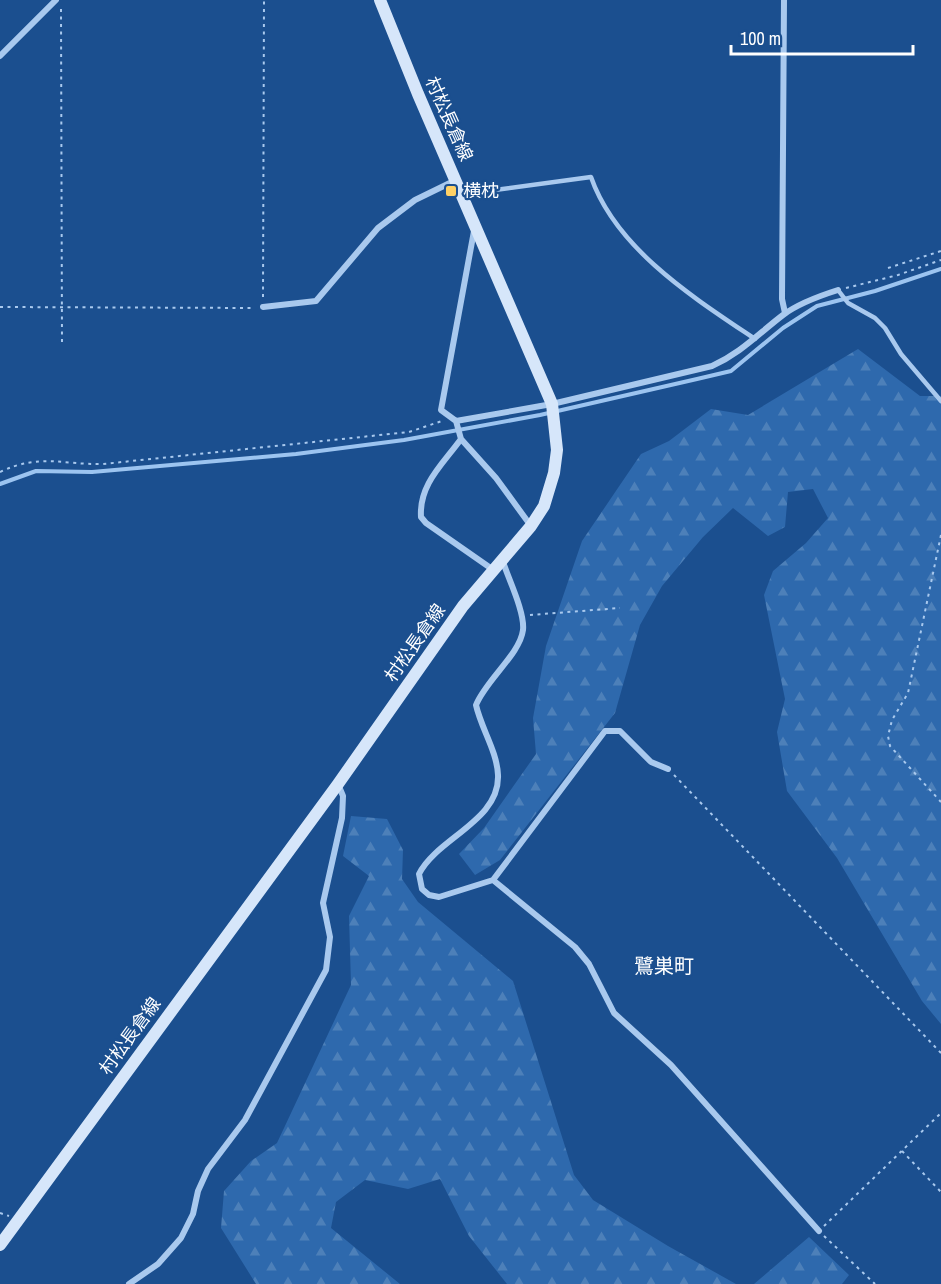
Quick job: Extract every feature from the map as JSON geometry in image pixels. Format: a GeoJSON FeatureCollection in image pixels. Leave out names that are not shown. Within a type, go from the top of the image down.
{"type":"FeatureCollection","features":[{"type":"Feature","properties":{"kind":"main road","name":"村松長倉線"},"geometry":{"type":"LineString","coordinates":[[0,1245],[338,784],[492,569],[531,526],[544,506],[554,473],[557,450],[552,404],[380,0]]}},
{"type":"Feature","properties":{"kind":"street"},"geometry":{"type":"LineString","coordinates":[[0,56],[56,0]]}},
{"type":"Feature","properties":{"kind":"street"},"geometry":{"type":"LineString","coordinates":[[784,0],[782,299],[784,313]]}},
{"type":"Feature","properties":{"kind":"street"},"geometry":{"type":"LineString","coordinates":[[262,307],[316,301],[378,228],[415,200],[458,185]]}},
{"type":"Feature","properties":{"kind":"street"},"geometry":{"type":"LineString","coordinates":[[475,225],[441,410],[456,421],[460,439],[496,478],[531,526]]}},
{"type":"Feature","properties":{"kind":"street"},"geometry":{"type":"LineString","coordinates":[[456,421],[552,404],[712,366],[734,356],[784,313],[816,297],[838,290]]}},
{"type":"Feature","properties":{"kind":"street"},"geometry":{"type":"LineString","coordinates":[[460,439],[434,472],[426,489],[421,517],[426,523],[492,569]]}},
{"type":"Feature","properties":{"kind":"street"},"geometry":{"type":"LineString","coordinates":[[502,558],[521,616],[523,631],[520,641],[485,685],[476,705],[496,763],[498,786],[479,815],[427,859],[419,874],[422,888],[429,895],[439,897],[493,880],[605,731],[620,731],[651,762],[668,769]]}},
{"type":"Feature","properties":{"kind":"street"},"geometry":{"type":"LineString","coordinates":[[129,1284],[158,1264],[181,1238],[193,1214],[198,1191],[208,1169],[245,1120],[326,970],[330,937],[322,903],[342,818],[343,796],[338,784]]}},
{"type":"Feature","properties":{"kind":"street"},"geometry":{"type":"LineString","coordinates":[[493,880],[575,947],[589,964],[614,1013],[671,1065],[819,1231]]}},
{"type":"Feature","properties":{"kind":"lane"},"geometry":{"type":"LineString","coordinates":[[458,185],[480,192],[591,177],[609,216],[625,234],[697,300],[755,339]]}},
{"type":"Feature","properties":{"kind":"lane"},"geometry":{"type":"LineString","coordinates":[[838,290],[848,303],[875,318],[885,328],[901,354],[941,401]]}},
{"type":"Feature","properties":{"kind":"path"},"geometry":{"type":"LineString","coordinates":[[61,0],[62,345]]}},
{"type":"Feature","properties":{"kind":"path"},"geometry":{"type":"LineString","coordinates":[[0,306],[262,307],[264,0]]}},
{"type":"Feature","properties":{"kind":"path"},"geometry":{"type":"LineString","coordinates":[[888,268],[941,251]]}},
{"type":"Feature","properties":{"kind":"path"},"geometry":{"type":"LineString","coordinates":[[838,290],[898,275],[941,260]]}},
{"type":"Feature","properties":{"kind":"path"},"geometry":{"type":"LineString","coordinates":[[0,472],[18,464],[46,459],[103,464],[409,432],[443,420],[456,421]]}},
{"type":"Feature","properties":{"kind":"path"},"geometry":{"type":"LineString","coordinates":[[941,534],[908,693],[892,720],[888,736],[890,746],[941,802]]}},
{"type":"Feature","properties":{"kind":"path"},"geometry":{"type":"LineString","coordinates":[[521,616],[620,608]]}},
{"type":"Feature","properties":{"kind":"path"},"geometry":{"type":"LineString","coordinates":[[668,769],[833,938],[941,1053]]}},
{"type":"Feature","properties":{"kind":"path"},"geometry":{"type":"LineString","coordinates":[[875,1284],[819,1231],[941,1113]]}},
{"type":"Feature","properties":{"kind":"path"},"geometry":{"type":"LineString","coordinates":[[902,1151],[941,1192]]}},
{"type":"Feature","properties":{"kind":"green space"},"geometry":{"type":"Polygon","coordinates":[[[858,349],[920,396],[941,396],[941,1024],[922,1001],[837,858],[787,791],[777,732],[785,699],[764,595],[773,571],[806,543],[828,518],[813,489],[788,492],[785,527],[768,536],[733,508],[703,537],[662,586],[640,625],[615,713],[500,860],[475,875],[459,854],[484,828],[536,754],[533,718],[546,646],[582,541],[641,454],[669,441],[711,409],[748,415],[858,349]]]}},
{"type":"Feature","properties":{"kind":"green space"},"geometry":{"type":"Polygon","coordinates":[[[351,816],[387,819],[403,850],[402,879],[418,902],[513,981],[574,1175],[593,1200],[736,1284],[507,1284],[469,1236],[440,1179],[408,1189],[365,1180],[336,1202],[331,1228],[400,1284],[256,1284],[221,1228],[224,1191],[251,1161],[277,1143],[351,985],[349,916],[369,876],[343,856],[351,816]]]}},
{"type":"Feature","properties":{"kind":"green space"},"geometry":{"type":"Polygon","coordinates":[[[809,1237],[849,1275],[842,1284],[754,1284],[809,1237]]]}},
{"type":"Feature","properties":{"kind":"waterway"},"geometry":{"type":"LineString","coordinates":[[0,484],[36,471],[92,472],[296,454],[404,440],[540,415],[731,371],[783,328],[817,306],[875,291],[941,269]]}},
{"type":"Feature","properties":{"kind":"place","name":"横枕"},"geometry":{"type":"Point","coordinates":[451,191]}},
{"type":"Feature","properties":{"kind":"district","name":"鷺巣町"},"geometry":{"type":"Point","coordinates":[664,966]}}]}
